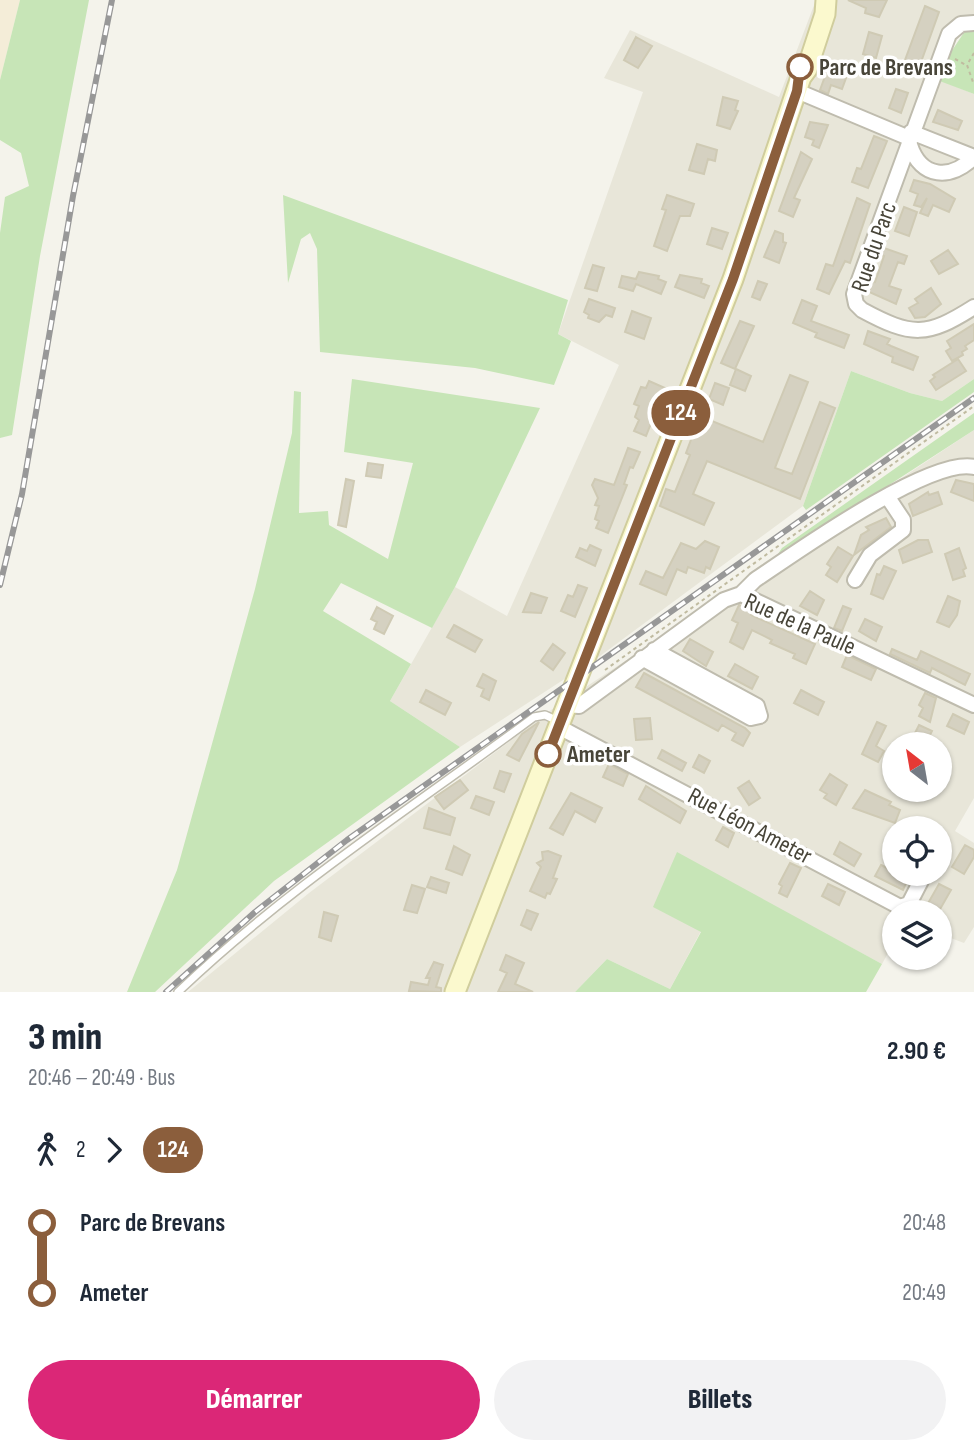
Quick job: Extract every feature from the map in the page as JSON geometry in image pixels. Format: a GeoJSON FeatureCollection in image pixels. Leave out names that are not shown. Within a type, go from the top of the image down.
{"type":"FeatureCollection","features":[{"type":"Feature","properties":{"kind":"main road"},"geometry":{"type":"LineString","coordinates":[[456,992],[733,279],[799,84],[800,67],[819,11],[826,1]]}},
{"type":"Feature","properties":{"kind":"street","name":"Rue du Parc"},"geometry":{"type":"LineString","coordinates":[[974,23],[961,24],[949,34],[855,289],[856,304],[867,312],[919,332],[944,326],[974,307]]}},
{"type":"Feature","properties":{"kind":"street"},"geometry":{"type":"LineString","coordinates":[[799,84],[910,138],[974,157]]}},
{"type":"Feature","properties":{"kind":"street"},"geometry":{"type":"LineString","coordinates":[[910,138],[919,163],[941,173],[956,172],[974,157]]}},
{"type":"Feature","properties":{"kind":"street"},"geometry":{"type":"LineString","coordinates":[[741,594],[749,584],[776,565],[887,496],[948,469],[974,467]]}},
{"type":"Feature","properties":{"kind":"street"},"geometry":{"type":"LineString","coordinates":[[855,580],[870,555],[903,530],[903,520],[887,496]]}},
{"type":"Feature","properties":{"kind":"street","name":"Rue de la Paule"},"geometry":{"type":"LineString","coordinates":[[562,718],[599,688],[724,600],[741,594],[974,705]]}},
{"type":"Feature","properties":{"kind":"street"},"geometry":{"type":"LineString","coordinates":[[648,654],[757,706],[760,716],[751,718],[648,654]]}},
{"type":"Feature","properties":{"kind":"street","name":"Rue Léon Ameter"},"geometry":{"type":"LineString","coordinates":[[562,718],[900,907],[909,904],[918,886]]}},
{"type":"Feature","properties":{"kind":"lane"},"geometry":{"type":"LineString","coordinates":[[178,992],[252,923],[400,811],[534,717],[545,715],[562,718]]}},
{"type":"Feature","properties":{"kind":"path"},"geometry":{"type":"LineString","coordinates":[[974,53],[967,65],[974,85]]}},
{"type":"Feature","properties":{"kind":"path"},"geometry":{"type":"LineString","coordinates":[[599,688],[603,673],[617,658],[974,406]]}},
{"type":"Feature","properties":{"kind":"shaded area"},"geometry":{"type":"Polygon","coordinates":[[[0,0],[20,0],[0,80],[0,0]]]}},
{"type":"Feature","properties":{"kind":"shaded area"},"geometry":{"type":"Polygon","coordinates":[[[816,0],[974,0],[974,31],[968,30],[958,37],[951,52],[948,52],[937,79],[974,94],[974,379],[942,401],[910,393],[851,371],[803,506],[600,656],[460,747],[390,701],[455,587],[507,616],[619,365],[558,334],[643,92],[604,78],[630,30],[779,97],[816,0]]]}},
{"type":"Feature","properties":{"kind":"shaded area"},"geometry":{"type":"Polygon","coordinates":[[[974,430],[974,798],[955,831],[974,843],[974,927],[964,943],[952,938],[952,900],[882,900],[882,964],[843,943],[701,931],[670,989],[607,959],[575,992],[188,992],[309,893],[551,710],[974,430]]]}},
{"type":"Feature","properties":{"kind":"green space"},"geometry":{"type":"Polygon","coordinates":[[[20,0],[89,0],[40,256],[12,435],[0,438],[0,233],[5,197],[29,186],[21,153],[0,140],[0,80],[20,0]]]}},
{"type":"Feature","properties":{"kind":"green space"},"geometry":{"type":"Polygon","coordinates":[[[965,31],[974,31],[974,94],[937,80],[947,51],[951,52],[965,31]]]}},
{"type":"Feature","properties":{"kind":"green space"},"geometry":{"type":"Polygon","coordinates":[[[283,195],[568,300],[558,334],[571,341],[554,385],[475,368],[320,352],[317,249],[310,233],[301,239],[288,283],[283,195]]]}},
{"type":"Feature","properties":{"kind":"green space"},"geometry":{"type":"Polygon","coordinates":[[[851,371],[910,393],[942,401],[974,379],[974,392],[806,510],[803,506],[851,371]]]}},
{"type":"Feature","properties":{"kind":"green space"},"geometry":{"type":"Polygon","coordinates":[[[352,379],[540,408],[455,587],[432,628],[341,583],[323,611],[411,664],[390,701],[460,747],[274,881],[155,992],[127,992],[177,870],[255,589],[292,433],[294,391],[301,392],[299,513],[328,511],[329,525],[388,559],[413,463],[344,452],[352,379]]]}},
{"type":"Feature","properties":{"kind":"green space"},"geometry":{"type":"Polygon","coordinates":[[[974,413],[974,430],[784,553],[778,554],[782,548],[974,413]]]}},
{"type":"Feature","properties":{"kind":"green space"},"geometry":{"type":"Polygon","coordinates":[[[677,852],[882,964],[866,992],[575,992],[607,959],[670,989],[701,932],[653,907],[677,852]]]}},
{"type":"Feature","properties":{"kind":"building"},"geometry":{"type":"Polygon","coordinates":[[[848,0],[887,0],[879,17],[865,13],[866,8],[848,0]]]}},
{"type":"Feature","properties":{"kind":"building"},"geometry":{"type":"Polygon","coordinates":[[[925,6],[939,12],[916,76],[901,71],[925,6]]]}},
{"type":"Feature","properties":{"kind":"building"},"geometry":{"type":"Polygon","coordinates":[[[869,32],[882,36],[876,58],[863,54],[869,32]]]}},
{"type":"Feature","properties":{"kind":"building"},"geometry":{"type":"Polygon","coordinates":[[[636,37],[652,46],[638,68],[624,60],[636,37]]]}},
{"type":"Feature","properties":{"kind":"building"},"geometry":{"type":"Polygon","coordinates":[[[827,71],[846,78],[842,89],[831,85],[828,94],[820,90],[827,71]]]}},
{"type":"Feature","properties":{"kind":"building"},"geometry":{"type":"Polygon","coordinates":[[[896,89],[908,93],[901,113],[889,108],[896,89]]]}},
{"type":"Feature","properties":{"kind":"building"},"geometry":{"type":"Polygon","coordinates":[[[723,97],[738,101],[735,110],[738,111],[730,129],[717,125],[723,97]]]}},
{"type":"Feature","properties":{"kind":"building"},"geometry":{"type":"Polygon","coordinates":[[[938,110],[962,121],[958,130],[933,122],[938,110]]]}},
{"type":"Feature","properties":{"kind":"building"},"geometry":{"type":"Polygon","coordinates":[[[810,122],[828,125],[819,148],[812,145],[814,140],[805,137],[810,122]]]}},
{"type":"Feature","properties":{"kind":"building"},"geometry":{"type":"Polygon","coordinates":[[[874,136],[887,141],[868,188],[852,182],[857,168],[861,169],[874,136]]]}},
{"type":"Feature","properties":{"kind":"building"},"geometry":{"type":"Polygon","coordinates":[[[697,144],[717,150],[715,161],[708,159],[704,174],[689,170],[697,144]]]}},
{"type":"Feature","properties":{"kind":"building"},"geometry":{"type":"Polygon","coordinates":[[[801,152],[812,159],[794,198],[800,200],[793,217],[779,211],[801,152]]]}},
{"type":"Feature","properties":{"kind":"building"},"geometry":{"type":"Polygon","coordinates":[[[914,180],[930,184],[955,199],[949,212],[933,205],[928,216],[920,213],[927,198],[921,207],[914,205],[918,194],[910,191],[914,180]]]}},
{"type":"Feature","properties":{"kind":"building"},"geometry":{"type":"Polygon","coordinates":[[[667,195],[694,204],[690,216],[680,216],[667,251],[654,246],[666,210],[662,209],[667,195]]]}},
{"type":"Feature","properties":{"kind":"building"},"geometry":{"type":"Polygon","coordinates":[[[857,198],[870,204],[850,263],[845,261],[829,294],[817,289],[826,264],[833,266],[857,198]]]}},
{"type":"Feature","properties":{"kind":"building"},"geometry":{"type":"Polygon","coordinates":[[[904,207],[917,212],[909,236],[895,231],[904,207]]]}},
{"type":"Feature","properties":{"kind":"building"},"geometry":{"type":"Polygon","coordinates":[[[712,228],[728,233],[722,249],[707,244],[712,228]]]}},
{"type":"Feature","properties":{"kind":"building"},"geometry":{"type":"Polygon","coordinates":[[[775,231],[783,234],[783,242],[786,243],[779,263],[764,257],[775,231]]]}},
{"type":"Feature","properties":{"kind":"building"},"geometry":{"type":"Polygon","coordinates":[[[881,247],[907,256],[904,264],[898,262],[889,286],[901,290],[896,304],[867,291],[871,280],[875,282],[884,256],[879,254],[881,247]]]}},
{"type":"Feature","properties":{"kind":"building"},"geometry":{"type":"Polygon","coordinates":[[[948,250],[958,264],[939,274],[931,261],[948,250]]]}},
{"type":"Feature","properties":{"kind":"building"},"geometry":{"type":"Polygon","coordinates":[[[593,265],[604,268],[597,291],[585,288],[593,265]]]}},
{"type":"Feature","properties":{"kind":"building"},"geometry":{"type":"Polygon","coordinates":[[[639,272],[659,276],[658,279],[666,282],[661,294],[636,284],[633,291],[619,287],[622,276],[636,279],[639,272]]]}},
{"type":"Feature","properties":{"kind":"building"},"geometry":{"type":"Polygon","coordinates":[[[680,275],[702,279],[701,283],[709,286],[704,298],[675,287],[680,275]]]}},
{"type":"Feature","properties":{"kind":"building"},"geometry":{"type":"Polygon","coordinates":[[[758,281],[767,284],[760,300],[752,297],[758,281]]]}},
{"type":"Feature","properties":{"kind":"building"},"geometry":{"type":"Polygon","coordinates":[[[931,288],[941,304],[925,317],[915,318],[909,308],[918,303],[915,299],[931,288]]]}},
{"type":"Feature","properties":{"kind":"building"},"geometry":{"type":"Polygon","coordinates":[[[589,299],[615,308],[612,317],[606,315],[599,322],[588,318],[589,315],[584,312],[589,299]]]}},
{"type":"Feature","properties":{"kind":"building"},"geometry":{"type":"Polygon","coordinates":[[[802,300],[817,306],[811,321],[849,335],[844,348],[815,337],[817,333],[793,323],[802,300]]]}},
{"type":"Feature","properties":{"kind":"building"},"geometry":{"type":"Polygon","coordinates":[[[632,311],[651,318],[644,339],[625,332],[632,311]]]}},
{"type":"Feature","properties":{"kind":"building"},"geometry":{"type":"Polygon","coordinates":[[[740,321],[754,326],[735,369],[721,363],[740,321]]]}},
{"type":"Feature","properties":{"kind":"building"},"geometry":{"type":"Polygon","coordinates":[[[974,324],[974,340],[965,346],[967,349],[962,352],[963,355],[952,361],[946,351],[951,348],[947,341],[974,324]]]}},
{"type":"Feature","properties":{"kind":"building"},"geometry":{"type":"Polygon","coordinates":[[[868,331],[890,339],[887,344],[918,357],[913,370],[892,362],[893,357],[864,344],[868,331]]]}},
{"type":"Feature","properties":{"kind":"building"},"geometry":{"type":"Polygon","coordinates":[[[958,359],[966,371],[936,390],[930,381],[935,377],[933,375],[958,359]]]}},
{"type":"Feature","properties":{"kind":"building"},"geometry":{"type":"Polygon","coordinates":[[[736,369],[751,376],[745,391],[730,385],[736,369]]]}},
{"type":"Feature","properties":{"kind":"building"},"geometry":{"type":"Polygon","coordinates":[[[790,375],[808,382],[775,468],[792,474],[820,402],[835,408],[800,499],[707,461],[693,494],[714,503],[704,525],[660,506],[666,489],[675,492],[690,455],[686,453],[700,416],[763,442],[790,375]]]}},
{"type":"Feature","properties":{"kind":"building"},"geometry":{"type":"Polygon","coordinates":[[[649,381],[665,388],[646,436],[634,431],[639,420],[635,417],[639,406],[634,404],[641,387],[646,388],[649,381]]]}},
{"type":"Feature","properties":{"kind":"building"},"geometry":{"type":"Polygon","coordinates":[[[715,383],[729,388],[723,405],[709,399],[715,383]]]}},
{"type":"Feature","properties":{"kind":"building"},"geometry":{"type":"Polygon","coordinates":[[[628,448],[640,452],[633,468],[630,467],[624,484],[627,485],[608,533],[596,528],[599,521],[595,519],[599,506],[595,505],[598,498],[592,485],[595,479],[614,485],[628,448]]]}},
{"type":"Feature","properties":{"kind":"building"},"geometry":{"type":"Polygon","coordinates":[[[368,463],[383,465],[381,478],[366,476],[368,463]]]}},
{"type":"Feature","properties":{"kind":"building"},"geometry":{"type":"Polygon","coordinates":[[[346,479],[354,481],[346,527],[338,525],[346,479]]]}},
{"type":"Feature","properties":{"kind":"building"},"geometry":{"type":"Polygon","coordinates":[[[956,480],[974,484],[974,501],[951,492],[956,480]]]}},
{"type":"Feature","properties":{"kind":"building"},"geometry":{"type":"Polygon","coordinates":[[[928,492],[929,495],[938,492],[942,504],[913,516],[909,504],[928,492]]]}},
{"type":"Feature","properties":{"kind":"building"},"geometry":{"type":"Polygon","coordinates":[[[886,518],[891,527],[854,555],[861,535],[869,530],[866,527],[886,518]]]}},
{"type":"Feature","properties":{"kind":"building"},"geometry":{"type":"Polygon","coordinates":[[[918,540],[928,540],[932,552],[903,563],[899,550],[918,540]]]}},
{"type":"Feature","properties":{"kind":"building"},"geometry":{"type":"Polygon","coordinates":[[[705,541],[719,547],[710,569],[706,567],[704,573],[688,567],[686,573],[677,569],[666,595],[640,584],[646,571],[663,578],[681,543],[696,549],[705,541]]]}},
{"type":"Feature","properties":{"kind":"building"},"geometry":{"type":"Polygon","coordinates":[[[590,545],[601,550],[595,566],[576,557],[580,548],[587,551],[590,545]]]}},
{"type":"Feature","properties":{"kind":"building"},"geometry":{"type":"Polygon","coordinates":[[[838,547],[853,556],[837,582],[826,575],[831,567],[827,564],[838,547]]]}},
{"type":"Feature","properties":{"kind":"building"},"geometry":{"type":"Polygon","coordinates":[[[959,548],[966,568],[963,570],[965,576],[953,580],[945,554],[959,548]]]}},
{"type":"Feature","properties":{"kind":"building"},"geometry":{"type":"Polygon","coordinates":[[[884,566],[896,571],[883,599],[871,594],[877,574],[880,575],[884,566]]]}},
{"type":"Feature","properties":{"kind":"building"},"geometry":{"type":"Polygon","coordinates":[[[578,585],[587,588],[575,617],[561,611],[568,595],[573,597],[578,585]]]}},
{"type":"Feature","properties":{"kind":"building"},"geometry":{"type":"Polygon","coordinates":[[[810,591],[824,600],[817,615],[800,606],[810,591]]]}},
{"type":"Feature","properties":{"kind":"building"},"geometry":{"type":"Polygon","coordinates":[[[531,593],[547,598],[541,613],[523,612],[531,593]]]}},
{"type":"Feature","properties":{"kind":"building"},"geometry":{"type":"Polygon","coordinates":[[[948,596],[960,601],[957,615],[949,627],[937,622],[948,596]]]}},
{"type":"Feature","properties":{"kind":"building"},"geometry":{"type":"Polygon","coordinates":[[[739,605],[753,610],[751,615],[815,644],[806,664],[793,658],[795,654],[770,643],[772,640],[752,630],[743,649],[730,642],[738,623],[732,620],[739,605]]]}},
{"type":"Feature","properties":{"kind":"building"},"geometry":{"type":"Polygon","coordinates":[[[843,606],[851,609],[842,631],[834,628],[843,606]]]}},
{"type":"Feature","properties":{"kind":"building"},"geometry":{"type":"Polygon","coordinates":[[[377,607],[393,616],[384,634],[374,629],[377,622],[371,619],[377,607]]]}},
{"type":"Feature","properties":{"kind":"building"},"geometry":{"type":"Polygon","coordinates":[[[865,619],[882,627],[876,641],[859,631],[865,619]]]}},
{"type":"Feature","properties":{"kind":"building"},"geometry":{"type":"Polygon","coordinates":[[[454,625],[482,640],[475,652],[447,637],[454,625]]]}},
{"type":"Feature","properties":{"kind":"building"},"geometry":{"type":"Polygon","coordinates":[[[690,639],[713,652],[706,666],[683,651],[690,639]]]}},
{"type":"Feature","properties":{"kind":"building"},"geometry":{"type":"Polygon","coordinates":[[[553,644],[565,653],[553,670],[541,661],[553,644]]]}},
{"type":"Feature","properties":{"kind":"building"},"geometry":{"type":"Polygon","coordinates":[[[892,649],[917,660],[921,651],[970,674],[965,685],[932,668],[930,673],[890,654],[892,649]]]}},
{"type":"Feature","properties":{"kind":"building"},"geometry":{"type":"Polygon","coordinates":[[[847,655],[876,669],[871,680],[842,667],[847,655]]]}},
{"type":"Feature","properties":{"kind":"building"},"geometry":{"type":"Polygon","coordinates":[[[735,664],[758,677],[752,689],[728,676],[735,664]]]}},
{"type":"Feature","properties":{"kind":"building"},"geometry":{"type":"Polygon","coordinates":[[[644,673],[745,728],[750,733],[743,746],[732,740],[736,733],[722,725],[718,731],[636,687],[644,673]]]}},
{"type":"Feature","properties":{"kind":"building"},"geometry":{"type":"Polygon","coordinates":[[[483,674],[496,681],[489,700],[481,696],[484,689],[477,686],[483,674]]]}},
{"type":"Feature","properties":{"kind":"building"},"geometry":{"type":"Polygon","coordinates":[[[426,690],[451,703],[445,715],[420,702],[426,690]]]}},
{"type":"Feature","properties":{"kind":"building"},"geometry":{"type":"Polygon","coordinates":[[[801,690],[824,702],[818,715],[794,703],[801,690]]]}},
{"type":"Feature","properties":{"kind":"building"},"geometry":{"type":"Polygon","coordinates":[[[925,693],[936,698],[930,722],[919,716],[923,708],[919,705],[925,693]]]}},
{"type":"Feature","properties":{"kind":"building"},"geometry":{"type":"Polygon","coordinates":[[[953,714],[969,722],[964,734],[947,726],[953,714]]]}},
{"type":"Feature","properties":{"kind":"building"},"geometry":{"type":"Polygon","coordinates":[[[650,718],[652,739],[636,740],[634,719],[650,718]]]}},
{"type":"Feature","properties":{"kind":"building"},"geometry":{"type":"Polygon","coordinates":[[[539,722],[519,761],[507,755],[522,734],[539,722]]]}},
{"type":"Feature","properties":{"kind":"building"},"geometry":{"type":"Polygon","coordinates":[[[877,722],[886,726],[876,746],[882,750],[878,762],[862,754],[877,722]]]}},
{"type":"Feature","properties":{"kind":"building"},"geometry":{"type":"Polygon","coordinates":[[[919,725],[932,731],[932,732],[916,732],[919,725]]]}},
{"type":"Feature","properties":{"kind":"building"},"geometry":{"type":"Polygon","coordinates":[[[574,746],[584,751],[578,763],[568,758],[574,746]]]}},
{"type":"Feature","properties":{"kind":"building"},"geometry":{"type":"Polygon","coordinates":[[[662,750],[686,763],[682,771],[658,758],[662,750]]]}},
{"type":"Feature","properties":{"kind":"building"},"geometry":{"type":"Polygon","coordinates":[[[699,755],[710,761],[704,773],[693,767],[699,755]]]}},
{"type":"Feature","properties":{"kind":"building"},"geometry":{"type":"Polygon","coordinates":[[[609,764],[628,774],[623,786],[603,777],[609,764]]]}},
{"type":"Feature","properties":{"kind":"building"},"geometry":{"type":"Polygon","coordinates":[[[500,771],[511,774],[504,792],[494,788],[500,771]]]}},
{"type":"Feature","properties":{"kind":"building"},"geometry":{"type":"Polygon","coordinates":[[[830,774],[847,785],[836,805],[824,798],[827,794],[820,790],[830,774]]]}},
{"type":"Feature","properties":{"kind":"building"},"geometry":{"type":"Polygon","coordinates":[[[460,780],[468,790],[444,809],[435,797],[460,780]]]}},
{"type":"Feature","properties":{"kind":"building"},"geometry":{"type":"Polygon","coordinates":[[[749,781],[760,798],[749,805],[738,788],[749,781]]]}},
{"type":"Feature","properties":{"kind":"building"},"geometry":{"type":"Polygon","coordinates":[[[646,786],[686,811],[680,823],[639,799],[646,786]]]}},
{"type":"Feature","properties":{"kind":"building"},"geometry":{"type":"Polygon","coordinates":[[[865,790],[882,798],[882,802],[891,802],[889,805],[900,810],[898,816],[882,816],[882,818],[853,808],[865,790]]]}},
{"type":"Feature","properties":{"kind":"building"},"geometry":{"type":"Polygon","coordinates":[[[571,793],[602,808],[595,822],[575,811],[563,835],[550,828],[571,793]]]}},
{"type":"Feature","properties":{"kind":"building"},"geometry":{"type":"Polygon","coordinates":[[[476,796],[494,802],[489,815],[471,808],[476,796]]]}},
{"type":"Feature","properties":{"kind":"building"},"geometry":{"type":"Polygon","coordinates":[[[429,808],[455,818],[450,835],[424,828],[429,808]]]}},
{"type":"Feature","properties":{"kind":"building"},"geometry":{"type":"Polygon","coordinates":[[[723,827],[734,833],[728,847],[716,840],[723,827]]]}},
{"type":"Feature","properties":{"kind":"building"},"geometry":{"type":"Polygon","coordinates":[[[840,842],[861,854],[854,866],[834,854],[840,842]]]}},
{"type":"Feature","properties":{"kind":"building"},"geometry":{"type":"Polygon","coordinates":[[[965,845],[974,850],[974,857],[964,874],[952,867],[965,845]]]}},
{"type":"Feature","properties":{"kind":"building"},"geometry":{"type":"Polygon","coordinates":[[[454,846],[470,855],[462,875],[446,869],[454,846]]]}},
{"type":"Feature","properties":{"kind":"building"},"geometry":{"type":"Polygon","coordinates":[[[548,851],[561,856],[553,878],[557,879],[545,898],[530,891],[541,867],[537,863],[543,860],[542,852],[548,851]]]}},
{"type":"Feature","properties":{"kind":"building"},"geometry":{"type":"Polygon","coordinates":[[[790,863],[801,868],[787,897],[779,893],[782,886],[779,884],[790,863]]]}},
{"type":"Feature","properties":{"kind":"building"},"geometry":{"type":"Polygon","coordinates":[[[881,865],[882,866],[882,880],[875,876],[881,865]]]}},
{"type":"Feature","properties":{"kind":"building"},"geometry":{"type":"Polygon","coordinates":[[[431,877],[449,883],[446,893],[427,887],[431,877]]]}},
{"type":"Feature","properties":{"kind":"building"},"geometry":{"type":"Polygon","coordinates":[[[828,884],[845,892],[839,905],[822,896],[828,884]]]}},
{"type":"Feature","properties":{"kind":"building"},"geometry":{"type":"Polygon","coordinates":[[[412,885],[425,889],[417,913],[404,910],[412,885]]]}},
{"type":"Feature","properties":{"kind":"building"},"geometry":{"type":"Polygon","coordinates":[[[938,886],[951,890],[945,900],[930,900],[938,886]]]}},
{"type":"Feature","properties":{"kind":"building"},"geometry":{"type":"Polygon","coordinates":[[[527,910],[538,914],[531,930],[521,925],[527,910]]]}},
{"type":"Feature","properties":{"kind":"building"},"geometry":{"type":"Polygon","coordinates":[[[324,912],[338,916],[331,941],[319,937],[324,912]]]}},
{"type":"Feature","properties":{"kind":"building"},"geometry":{"type":"Polygon","coordinates":[[[506,955],[524,963],[515,984],[533,992],[498,992],[507,973],[500,970],[506,955]]]}},
{"type":"Feature","properties":{"kind":"building"},"geometry":{"type":"Polygon","coordinates":[[[434,962],[443,965],[436,987],[441,988],[441,992],[409,991],[411,982],[428,985],[430,978],[426,978],[434,962]]]}},
{"type":"Feature","properties":{"kind":"railway"},"geometry":{"type":"LineString","coordinates":[[0,585],[22,494],[73,196],[112,0]]}},
{"type":"Feature","properties":{"kind":"railway"},"geometry":{"type":"LineString","coordinates":[[166,992],[255,912],[347,840],[974,398]]}},
{"type":"Feature","properties":{"kind":"bus line","name":"124"},"geometry":{"type":"LineString","coordinates":[[548,754],[733,279],[797,91],[801,77],[800,67]]}},
{"type":"Feature","properties":{"kind":"place","name":"Parc de Brevans"},"geometry":{"type":"Point","coordinates":[800,67]}},
{"type":"Feature","properties":{"kind":"place","name":"Ameter"},"geometry":{"type":"Point","coordinates":[548,754]}}]}
